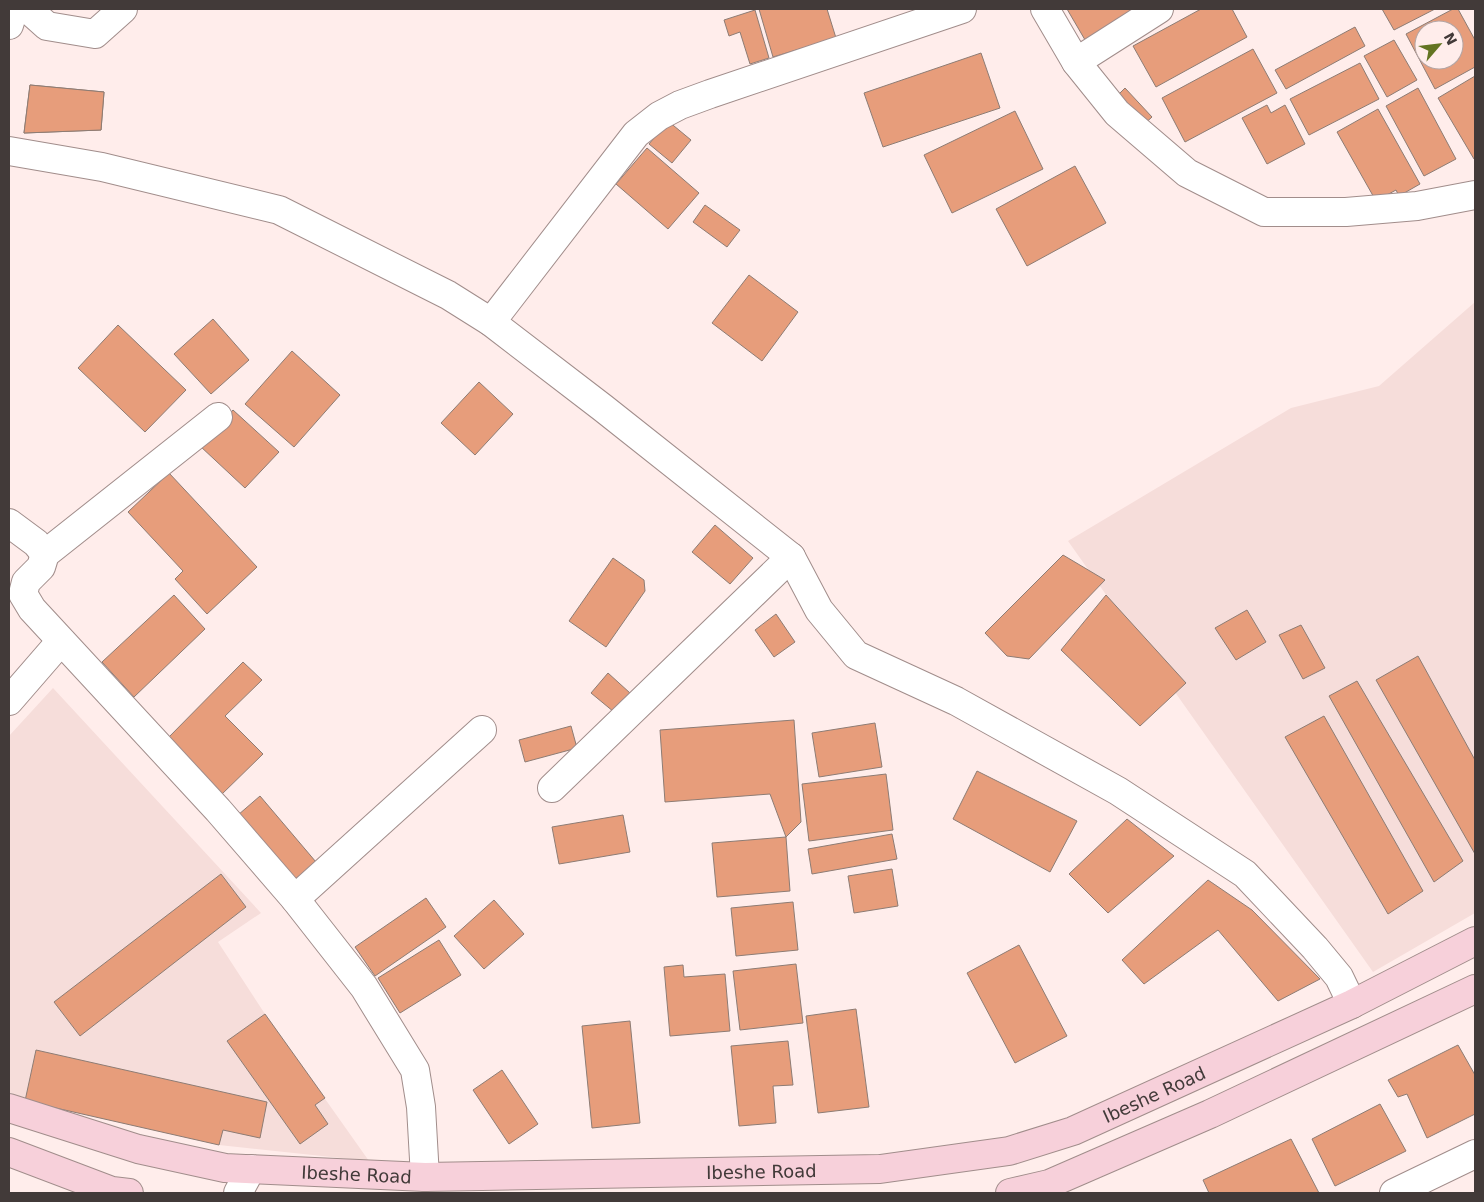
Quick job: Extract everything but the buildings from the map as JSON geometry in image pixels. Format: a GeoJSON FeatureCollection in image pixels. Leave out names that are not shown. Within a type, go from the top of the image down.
{"type":"FeatureCollection","features":[{"type":"Feature","properties":{"kind":"main road","name":"Ibeshe Road"},"geometry":{"type":"LineString","coordinates":[[9,1108],[138,1149],[226,1168],[425,1177],[880,1169],[1009,1151],[1073,1131],[1352,1004],[1475,941]]}},
{"type":"Feature","properties":{"kind":"main road"},"geometry":{"type":"LineString","coordinates":[[1010,1193],[1049,1184],[1210,1114],[1475,989]]}},
{"type":"Feature","properties":{"kind":"main road"},"geometry":{"type":"LineString","coordinates":[[9,1152],[112,1191],[129,1193]]}},
{"type":"Feature","properties":{"kind":"street"},"geometry":{"type":"LineString","coordinates":[[9,25],[14,9]]}},
{"type":"Feature","properties":{"kind":"street"},"geometry":{"type":"LineString","coordinates":[[28,9],[47,26],[95,34],[123,9]]}},
{"type":"Feature","properties":{"kind":"street"},"geometry":{"type":"LineString","coordinates":[[491,322],[636,134],[659,116],[680,105],[710,94],[962,9]]}},
{"type":"Feature","properties":{"kind":"street"},"geometry":{"type":"LineString","coordinates":[[1045,9],[1076,62],[1117,114],[1187,173],[1264,212],[1346,212],[1417,206],[1475,194]]}},
{"type":"Feature","properties":{"kind":"street"},"geometry":{"type":"LineString","coordinates":[[1076,62],[1159,9]]}},
{"type":"Feature","properties":{"kind":"street"},"geometry":{"type":"LineString","coordinates":[[9,151],[102,168],[279,210],[448,295],[491,322],[603,408],[790,557],[819,610],[856,655],[956,701],[1101,782],[1245,874],[1339,976],[1352,1004]]}},
{"type":"Feature","properties":{"kind":"street"},"geometry":{"type":"LineString","coordinates":[[218,417],[45,554],[41,567],[26,582],[23,594],[32,610],[218,810],[295,899],[364,987],[415,1070],[421,1107],[425,1177]]}},
{"type":"Feature","properties":{"kind":"street"},"geometry":{"type":"LineString","coordinates":[[9,523],[36,543],[45,554]]}},
{"type":"Feature","properties":{"kind":"street"},"geometry":{"type":"LineString","coordinates":[[552,788],[790,557]]}},
{"type":"Feature","properties":{"kind":"street"},"geometry":{"type":"LineString","coordinates":[[9,701],[61,641]]}},
{"type":"Feature","properties":{"kind":"street"},"geometry":{"type":"LineString","coordinates":[[295,899],[482,730]]}},
{"type":"Feature","properties":{"kind":"street"},"geometry":{"type":"LineString","coordinates":[[1394,1193],[1475,1154]]}},
{"type":"Feature","properties":{"kind":"street"},"geometry":{"type":"LineString","coordinates":[[238,1193],[251,1169]]}},
{"type":"Feature","properties":{"kind":"shaded area"},"geometry":{"type":"Polygon","coordinates":[[[1475,302],[1475,913],[1373,972],[1068,541],[1291,408],[1379,386],[1475,302]]]}},
{"type":"Feature","properties":{"kind":"shaded area"},"geometry":{"type":"Polygon","coordinates":[[[53,688],[261,913],[218,942],[265,1014],[369,1161],[219,1145],[25,1101],[9,1092],[9,736],[53,688]]]}}]}
